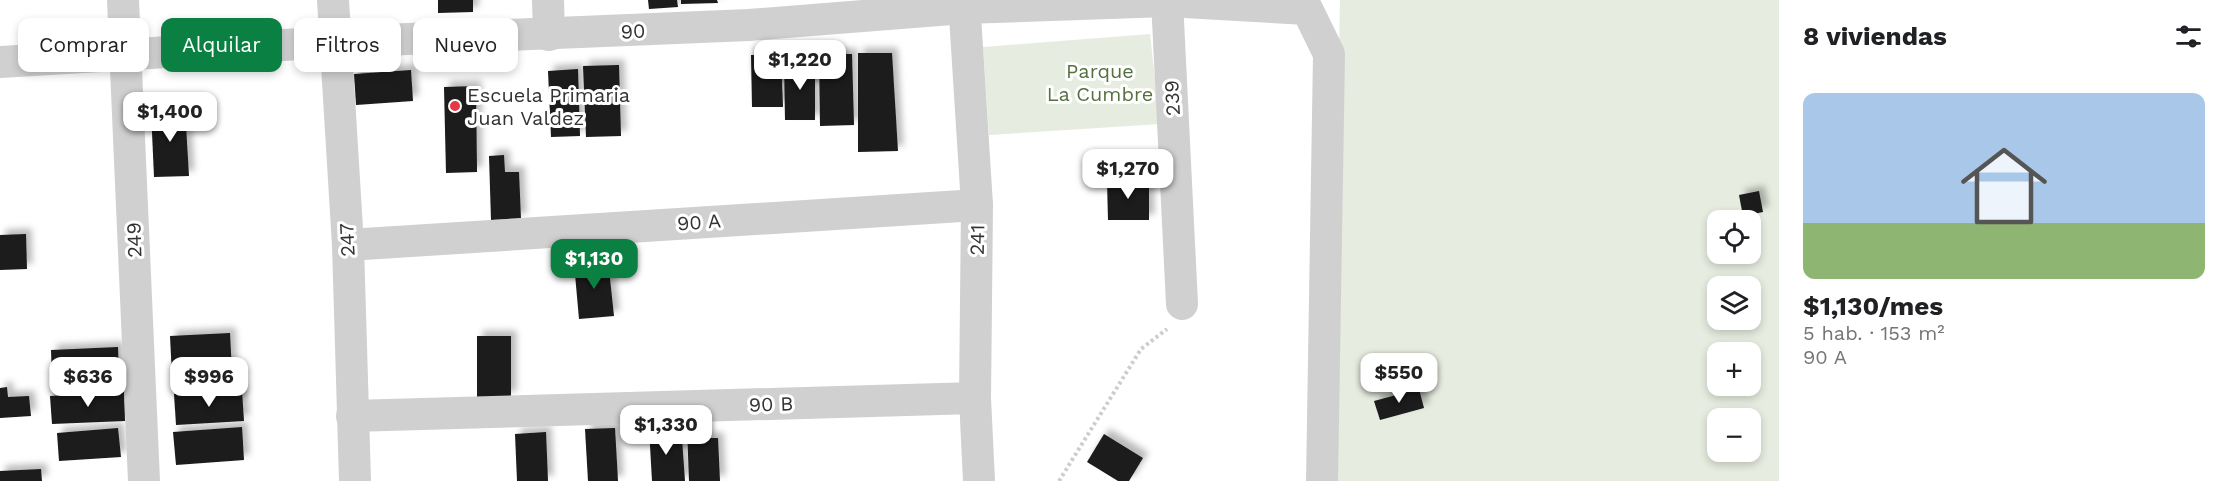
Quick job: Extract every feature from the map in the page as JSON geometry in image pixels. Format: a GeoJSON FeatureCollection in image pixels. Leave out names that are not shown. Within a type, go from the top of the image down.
{"type":"FeatureCollection","features":[{"type":"Feature","properties":{"kind":"street","name":"249"},"geometry":{"type":"LineString","coordinates":[[123,0],[124,18]]}},
{"type":"Feature","properties":{"kind":"street","name":"247"},"geometry":{"type":"LineString","coordinates":[[333,0],[334,18]]}},
{"type":"Feature","properties":{"kind":"street"},"geometry":{"type":"LineString","coordinates":[[548,0],[549,35]]}},
{"type":"Feature","properties":{"kind":"street","name":"90"},"geometry":{"type":"LineString","coordinates":[[401,40],[549,35],[749,12],[964,4],[1167,1],[1307,9],[1329,54],[1322,481]]}},
{"type":"Feature","properties":{"kind":"street","name":"239"},"geometry":{"type":"LineString","coordinates":[[1167,1],[1182,304]]}},
{"type":"Feature","properties":{"kind":"street","name":"241"},"geometry":{"type":"LineString","coordinates":[[964,4],[977,205],[975,398],[979,481]]}},
{"type":"Feature","properties":{"kind":"street","name":"90"},"geometry":{"type":"LineString","coordinates":[[149,53],[294,44]]}},
{"type":"Feature","properties":{"kind":"street","name":"90"},"geometry":{"type":"LineString","coordinates":[[0,62],[18,61]]}},
{"type":"Feature","properties":{"kind":"street","name":"249"},"geometry":{"type":"LineString","coordinates":[[127,72],[144,481]]}},
{"type":"Feature","properties":{"kind":"street","name":"247"},"geometry":{"type":"LineString","coordinates":[[337,72],[348,245],[355,481]]}},
{"type":"Feature","properties":{"kind":"street","name":"90 A"},"geometry":{"type":"LineString","coordinates":[[348,245],[977,205]]}},
{"type":"Feature","properties":{"kind":"street","name":"90 B"},"geometry":{"type":"LineString","coordinates":[[352,416],[975,398]]}},
{"type":"Feature","properties":{"kind":"path"},"geometry":{"type":"LineString","coordinates":[[1059,481],[1142,349],[1177,321],[1182,304]]}},
{"type":"Feature","properties":{"kind":"green space"},"geometry":{"type":"Polygon","coordinates":[[[1340,0],[1779,0],[1779,481],[1331,481],[1340,0]]]}},
{"type":"Feature","properties":{"kind":"green space","name":"Parque La Cumbre"},"geometry":{"type":"Polygon","coordinates":[[[1150,34],[1160,124],[989,135],[983,47],[1150,34]]]}},
{"type":"Feature","properties":{"kind":"building"},"geometry":{"type":"Polygon","coordinates":[[[438,0],[473,0],[473,12],[438,13],[438,0]]]}},
{"type":"Feature","properties":{"kind":"building"},"geometry":{"type":"Polygon","coordinates":[[[648,0],[677,0],[678,7],[649,9],[648,0]]]}},
{"type":"Feature","properties":{"kind":"building"},"geometry":{"type":"Polygon","coordinates":[[[681,0],[717,0],[718,3],[681,4],[681,0]]]}},
{"type":"Feature","properties":{"kind":"building"},"geometry":{"type":"Polygon","coordinates":[[[858,53],[892,53],[898,151],[858,152],[858,53]]]}},
{"type":"Feature","properties":{"kind":"building"},"geometry":{"type":"Polygon","coordinates":[[[819,54],[852,54],[854,125],[820,126],[819,54]]]}},
{"type":"Feature","properties":{"kind":"building"},"geometry":{"type":"Polygon","coordinates":[[[751,55],[781,55],[783,107],[752,107],[751,55]]]}},
{"type":"Feature","properties":{"kind":"building"},"geometry":{"type":"Polygon","coordinates":[[[784,62],[815,62],[815,120],[785,120],[784,62]]]}},
{"type":"Feature","properties":{"kind":"building"},"geometry":{"type":"Polygon","coordinates":[[[619,65],[621,136],[586,137],[583,66],[619,65]]]}},
{"type":"Feature","properties":{"kind":"building"},"geometry":{"type":"Polygon","coordinates":[[[578,69],[580,136],[551,137],[548,71],[578,69]]]}},
{"type":"Feature","properties":{"kind":"building"},"geometry":{"type":"Polygon","coordinates":[[[411,70],[413,101],[356,105],[354,74],[411,70]]]}},
{"type":"Feature","properties":{"kind":"building"},"geometry":{"type":"Polygon","coordinates":[[[476,86],[477,172],[446,173],[444,87],[476,86]]]}},
{"type":"Feature","properties":{"kind":"building"},"geometry":{"type":"Polygon","coordinates":[[[185,109],[189,176],[154,177],[151,110],[185,109]]]}},
{"type":"Feature","properties":{"kind":"building"},"geometry":{"type":"Polygon","coordinates":[[[504,155],[505,172],[519,172],[521,219],[491,220],[489,156],[504,155]]]}},
{"type":"Feature","properties":{"kind":"building"},"geometry":{"type":"Polygon","coordinates":[[[1107,181],[1149,181],[1149,220],[1108,220],[1107,181]]]}},
{"type":"Feature","properties":{"kind":"building"},"geometry":{"type":"Polygon","coordinates":[[[1759,191],[1763,212],[1761,210],[1742,210],[1739,195],[1759,191]]]}},
{"type":"Feature","properties":{"kind":"building"},"geometry":{"type":"Polygon","coordinates":[[[26,234],[27,269],[0,270],[0,235],[26,234]]]}},
{"type":"Feature","properties":{"kind":"building"},"geometry":{"type":"Polygon","coordinates":[[[608,260],[614,316],[579,319],[574,263],[608,260]]]}},
{"type":"Feature","properties":{"kind":"building"},"geometry":{"type":"Polygon","coordinates":[[[230,333],[232,373],[172,376],[170,336],[230,333]]]}},
{"type":"Feature","properties":{"kind":"building"},"geometry":{"type":"Polygon","coordinates":[[[477,336],[511,336],[511,397],[477,397],[477,336]]]}},
{"type":"Feature","properties":{"kind":"building"},"geometry":{"type":"Polygon","coordinates":[[[118,347],[119,378],[52,381],[51,350],[118,347]]]}},
{"type":"Feature","properties":{"kind":"building"},"geometry":{"type":"Polygon","coordinates":[[[7,387],[8,397],[29,396],[31,416],[0,418],[0,388],[7,387]]]}},
{"type":"Feature","properties":{"kind":"building"},"geometry":{"type":"Polygon","coordinates":[[[1419,389],[1424,408],[1380,420],[1374,401],[1419,389]]]}},
{"type":"Feature","properties":{"kind":"building"},"geometry":{"type":"Polygon","coordinates":[[[242,391],[244,421],[176,425],[174,394],[242,391]]]}},
{"type":"Feature","properties":{"kind":"building"},"geometry":{"type":"Polygon","coordinates":[[[124,392],[125,421],[52,424],[50,396],[124,392]]]}},
{"type":"Feature","properties":{"kind":"building"},"geometry":{"type":"Polygon","coordinates":[[[242,427],[244,460],[176,465],[173,432],[242,427]]]}},
{"type":"Feature","properties":{"kind":"building"},"geometry":{"type":"Polygon","coordinates":[[[670,427],[671,440],[682,439],[685,481],[652,481],[649,428],[670,427]]]}},
{"type":"Feature","properties":{"kind":"building"},"geometry":{"type":"Polygon","coordinates":[[[687,427],[704,427],[705,438],[718,438],[720,481],[689,481],[687,427]]]}},
{"type":"Feature","properties":{"kind":"building"},"geometry":{"type":"Polygon","coordinates":[[[118,428],[121,457],[59,461],[57,433],[118,428]]]}},
{"type":"Feature","properties":{"kind":"building"},"geometry":{"type":"Polygon","coordinates":[[[615,428],[618,481],[588,481],[585,429],[615,428]]]}},
{"type":"Feature","properties":{"kind":"building"},"geometry":{"type":"Polygon","coordinates":[[[546,432],[548,481],[517,481],[515,434],[546,432]]]}},
{"type":"Feature","properties":{"kind":"building"},"geometry":{"type":"Polygon","coordinates":[[[1104,434],[1143,458],[1129,481],[1118,481],[1087,462],[1104,434]]]}},
{"type":"Feature","properties":{"kind":"building"},"geometry":{"type":"Polygon","coordinates":[[[41,469],[42,481],[0,481],[0,471],[41,469]]]}},
{"type":"Feature","properties":{"kind":"place","name":"Escuela Primaria Juan Valdez"},"geometry":{"type":"Point","coordinates":[455,106]}}]}
